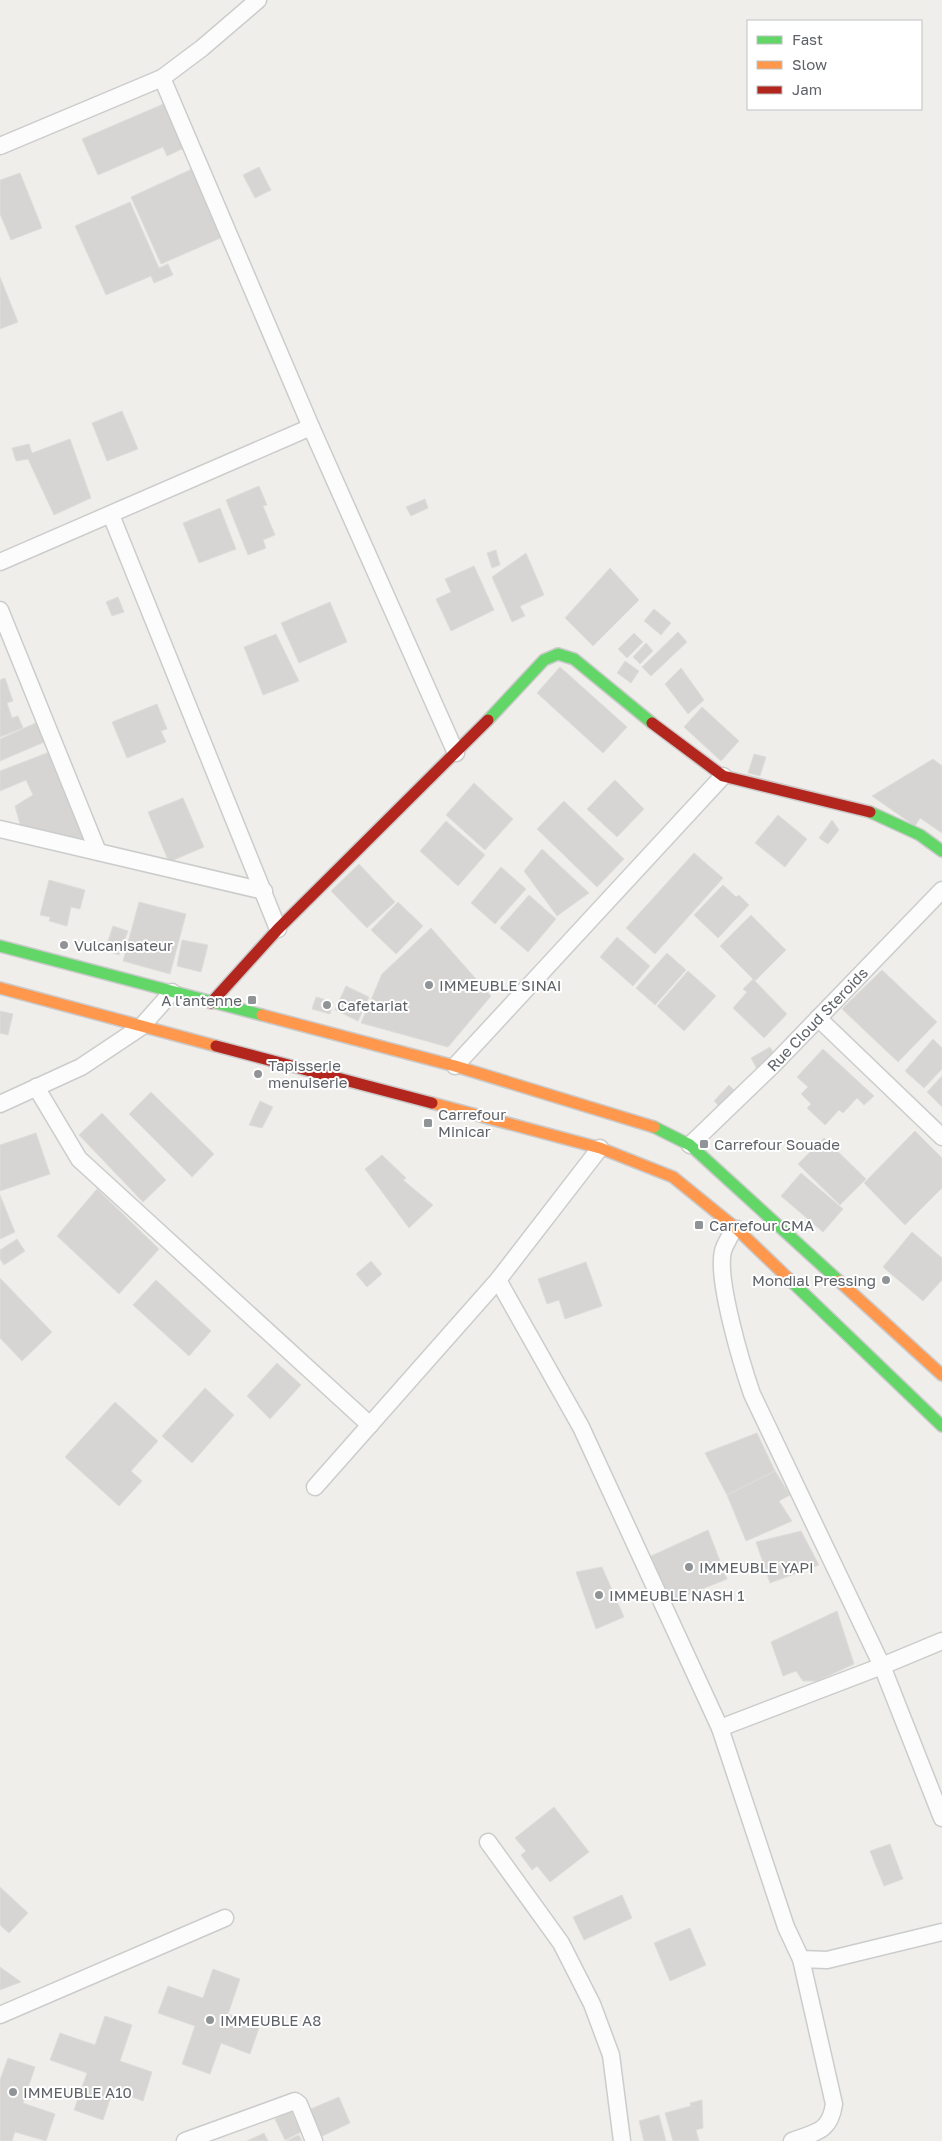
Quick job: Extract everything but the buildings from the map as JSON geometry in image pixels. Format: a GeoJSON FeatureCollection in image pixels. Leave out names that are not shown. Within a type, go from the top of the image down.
{"type":"FeatureCollection","features":[{"type":"Feature","properties":{"kind":"main road"},"geometry":{"type":"LineString","coordinates":[[211,1003],[278,929],[456,753],[544,660],[558,654],[574,659],[660,730],[723,776],[868,811],[920,835],[942,852]]}},
{"type":"Feature","properties":{"kind":"main road"},"geometry":{"type":"LineString","coordinates":[[0,946],[455,1066],[645,1123],[690,1145],[942,1375]]}},
{"type":"Feature","properties":{"kind":"main road"},"geometry":{"type":"LineString","coordinates":[[0,988],[600,1148],[673,1178],[737,1229],[942,1426]]}},
{"type":"Feature","properties":{"kind":"street"},"geometry":{"type":"LineString","coordinates":[[0,146],[162,78],[202,48],[258,0]]}},
{"type":"Feature","properties":{"kind":"street"},"geometry":{"type":"LineString","coordinates":[[162,78],[311,427],[456,753]]}},
{"type":"Feature","properties":{"kind":"street"},"geometry":{"type":"LineString","coordinates":[[0,562],[311,427]]}},
{"type":"Feature","properties":{"kind":"street"},"geometry":{"type":"LineString","coordinates":[[111,515],[278,929]]}},
{"type":"Feature","properties":{"kind":"street"},"geometry":{"type":"LineString","coordinates":[[0,610],[98,852]]}},
{"type":"Feature","properties":{"kind":"street"},"geometry":{"type":"LineString","coordinates":[[455,1066],[723,776]]}},
{"type":"Feature","properties":{"kind":"street"},"geometry":{"type":"LineString","coordinates":[[0,829],[264,891]]}},
{"type":"Feature","properties":{"kind":"street","name":"Rue Cloud Steroids"},"geometry":{"type":"LineString","coordinates":[[690,1145],[818,1018],[942,890]]}},
{"type":"Feature","properties":{"kind":"street"},"geometry":{"type":"LineString","coordinates":[[0,1104],[81,1066],[141,1027],[172,992]]}},
{"type":"Feature","properties":{"kind":"street"},"geometry":{"type":"LineString","coordinates":[[818,1018],[942,1137]]}},
{"type":"Feature","properties":{"kind":"street"},"geometry":{"type":"LineString","coordinates":[[36,1087],[79,1159],[370,1424]]}},
{"type":"Feature","properties":{"kind":"street"},"geometry":{"type":"LineString","coordinates":[[315,1487],[498,1280],[600,1148]]}},
{"type":"Feature","properties":{"kind":"street"},"geometry":{"type":"LineString","coordinates":[[737,1229],[733,1230],[723,1251],[722,1270],[739,1356],[752,1394],[882,1666],[942,1818]]}},
{"type":"Feature","properties":{"kind":"street"},"geometry":{"type":"LineString","coordinates":[[498,1280],[581,1427],[720,1728],[786,1926],[801,1959],[834,2104],[832,2118],[822,2130],[792,2141]]}},
{"type":"Feature","properties":{"kind":"street"},"geometry":{"type":"LineString","coordinates":[[720,1728],[942,1641]]}},
{"type":"Feature","properties":{"kind":"street"},"geometry":{"type":"LineString","coordinates":[[488,1842],[561,1943],[592,2004],[611,2055],[622,2141]]}},
{"type":"Feature","properties":{"kind":"street"},"geometry":{"type":"LineString","coordinates":[[0,2015],[225,1918]]}},
{"type":"Feature","properties":{"kind":"street"},"geometry":{"type":"LineString","coordinates":[[801,1959],[827,1960],[942,1932]]}},
{"type":"Feature","properties":{"kind":"street"},"geometry":{"type":"LineString","coordinates":[[196,2139],[295,2101],[299,2104],[314,2141]]}},
{"type":"Feature","properties":{"kind":"traffic: fast"},"geometry":{"type":"LineString","coordinates":[[488,720],[544,660],[558,654],[574,659],[652,723]]}},
{"type":"Feature","properties":{"kind":"traffic: fast"},"geometry":{"type":"LineString","coordinates":[[870,812],[920,835],[942,851]]}},
{"type":"Feature","properties":{"kind":"traffic: fast"},"geometry":{"type":"LineString","coordinates":[[0,946],[262,1015]]}},
{"type":"Feature","properties":{"kind":"traffic: fast"},"geometry":{"type":"LineString","coordinates":[[654,1127],[690,1145],[839,1281]]}},
{"type":"Feature","properties":{"kind":"traffic: fast"},"geometry":{"type":"LineString","coordinates":[[792,1282],[942,1426]]}},
{"type":"Feature","properties":{"kind":"traffic: slow"},"geometry":{"type":"LineString","coordinates":[[0,988],[216,1046]]}},
{"type":"Feature","properties":{"kind":"traffic: slow"},"geometry":{"type":"LineString","coordinates":[[262,1015],[455,1066],[654,1127]]}},
{"type":"Feature","properties":{"kind":"traffic: slow"},"geometry":{"type":"LineString","coordinates":[[432,1103],[600,1148],[673,1177],[737,1229],[792,1282]]}},
{"type":"Feature","properties":{"kind":"traffic: slow"},"geometry":{"type":"LineString","coordinates":[[839,1281],[942,1375]]}},
{"type":"Feature","properties":{"kind":"traffic: jam"},"geometry":{"type":"LineString","coordinates":[[211,1003],[278,929],[488,720]]}},
{"type":"Feature","properties":{"kind":"traffic: jam"},"geometry":{"type":"LineString","coordinates":[[652,723],[723,776],[870,812]]}},
{"type":"Feature","properties":{"kind":"traffic: jam"},"geometry":{"type":"LineString","coordinates":[[216,1046],[432,1103]]}},
{"type":"Feature","properties":{"kind":"place","name":"Vulcanisateur"},"geometry":{"type":"Point","coordinates":[64,945]}},
{"type":"Feature","properties":{"kind":"place","name":"IMMEUBLE SINAI"},"geometry":{"type":"Point","coordinates":[429,985]}},
{"type":"Feature","properties":{"kind":"place","name":"A l'antenne"},"geometry":{"type":"Point","coordinates":[252,1000]}},
{"type":"Feature","properties":{"kind":"place","name":"Cafetariat"},"geometry":{"type":"Point","coordinates":[327,1005]}},
{"type":"Feature","properties":{"kind":"place","name":"Tapisserie menuiserie"},"geometry":{"type":"Point","coordinates":[258,1074]}},
{"type":"Feature","properties":{"kind":"place","name":"Carrefour Minicar"},"geometry":{"type":"Point","coordinates":[428,1123]}},
{"type":"Feature","properties":{"kind":"place","name":"Carrefour Souade"},"geometry":{"type":"Point","coordinates":[704,1144]}},
{"type":"Feature","properties":{"kind":"place","name":"Carrefour CMA"},"geometry":{"type":"Point","coordinates":[699,1225]}},
{"type":"Feature","properties":{"kind":"place","name":"Mondial Pressing"},"geometry":{"type":"Point","coordinates":[886,1280]}},
{"type":"Feature","properties":{"kind":"place","name":"IMMEUBLE YAPI"},"geometry":{"type":"Point","coordinates":[689,1567]}},
{"type":"Feature","properties":{"kind":"place","name":"IMMEUBLE NASH 1"},"geometry":{"type":"Point","coordinates":[599,1595]}},
{"type":"Feature","properties":{"kind":"place","name":"IMMEUBLE A8"},"geometry":{"type":"Point","coordinates":[210,2020]}},
{"type":"Feature","properties":{"kind":"place","name":"IMMEUBLE A10"},"geometry":{"type":"Point","coordinates":[13,2092]}}]}
